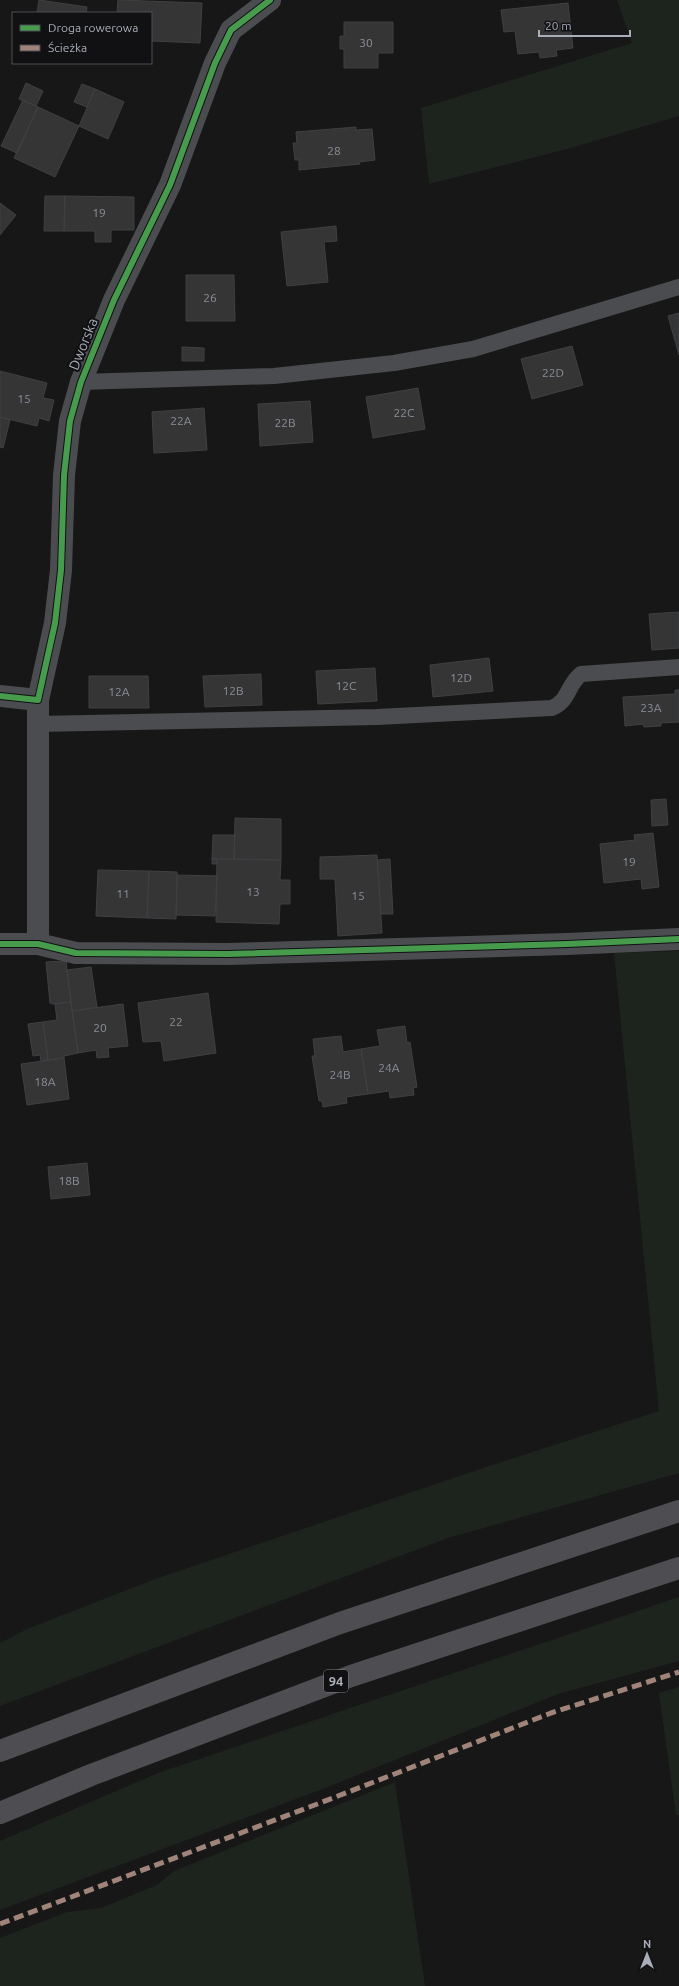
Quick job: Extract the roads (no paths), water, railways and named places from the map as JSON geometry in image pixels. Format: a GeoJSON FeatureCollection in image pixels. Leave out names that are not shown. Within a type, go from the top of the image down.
{"type":"FeatureCollection","features":[{"type":"Feature","properties":{"kind":"highway"},"geometry":{"type":"LineString","coordinates":[[0,1751],[340,1623],[679,1511]]}},
{"type":"Feature","properties":{"kind":"highway","name":"94"},"geometry":{"type":"LineString","coordinates":[[0,1813],[98,1772],[350,1676],[679,1568]]}},
{"type":"Feature","properties":{"kind":"street","name":"Dworska"},"geometry":{"type":"LineString","coordinates":[[38,944],[38,700],[56,623],[61,570],[65,468],[70,421],[81,382],[114,300],[170,185],[215,63],[231,30],[270,0]]}},
{"type":"Feature","properties":{"kind":"street"},"geometry":{"type":"LineString","coordinates":[[0,696],[38,700]]}},
{"type":"Feature","properties":{"kind":"street"},"geometry":{"type":"LineString","coordinates":[[0,944],[38,944],[76,954],[228,954],[679,939]]}},
{"type":"Feature","properties":{"kind":"lane"},"geometry":{"type":"LineString","coordinates":[[81,382],[274,376],[394,363],[473,349],[679,287]]}},
{"type":"Feature","properties":{"kind":"lane"},"geometry":{"type":"LineString","coordinates":[[38,724],[377,717],[552,708],[560,704],[566,698],[574,680],[581,674],[679,666]]}}]}
